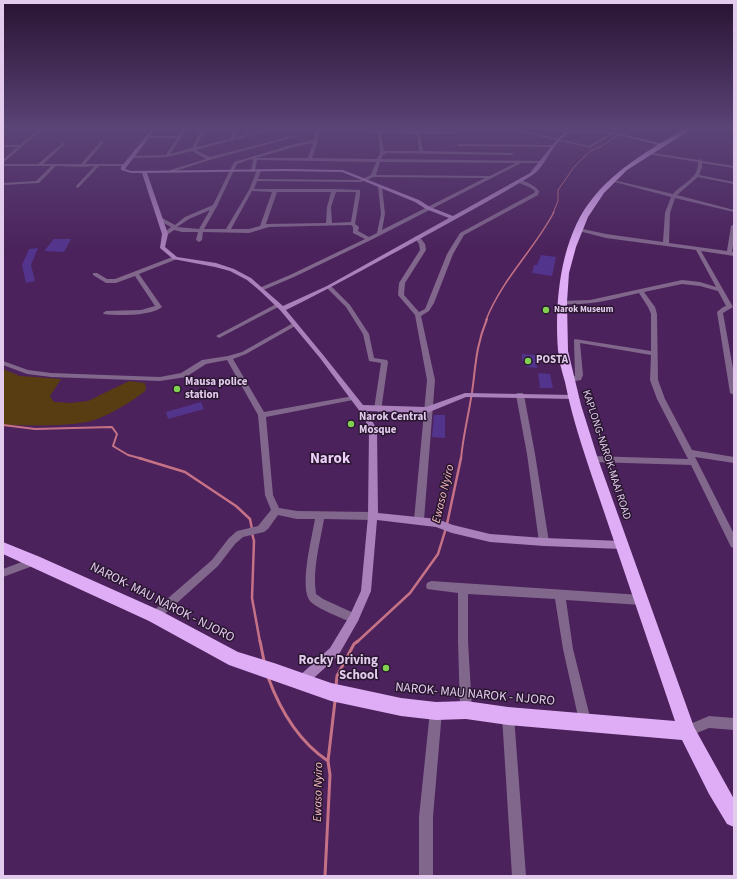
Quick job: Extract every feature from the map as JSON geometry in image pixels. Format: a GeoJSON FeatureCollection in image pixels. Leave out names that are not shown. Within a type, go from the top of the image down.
{"type":"FeatureCollection","features":[{"type":"Feature","properties":{"kind":"highway","name":"KAPLONG-NAROK-MAAI ROAD"},"geometry":{"type":"LineString","coordinates":[[623,171],[594,200],[578,230],[568,260],[562,302],[563,351],[569,380],[592,459],[687,731],[716,787],[734,817]]}},
{"type":"Feature","properties":{"kind":"highway","name":"NAROK- MAU NAROK - NJORO"},"geometry":{"type":"LineString","coordinates":[[5,551],[35,561],[155,616],[235,658],[331,692],[401,707],[436,711],[466,710],[508,716],[585,721],[687,731]]}},
{"type":"Feature","properties":{"kind":"street"},"geometry":{"type":"LineString","coordinates":[[3,184],[37,182],[49,171]]}},
{"type":"Feature","properties":{"kind":"street"},"geometry":{"type":"LineString","coordinates":[[78,187],[93,171]]}},
{"type":"Feature","properties":{"kind":"street"},"geometry":{"type":"LineString","coordinates":[[134,171],[171,171]]}},
{"type":"Feature","properties":{"kind":"street"},"geometry":{"type":"LineString","coordinates":[[199,240],[201,230],[215,206],[232,171]]}},
{"type":"Feature","properties":{"kind":"street"},"geometry":{"type":"LineString","coordinates":[[228,230],[251,190],[259,171]]}},
{"type":"Feature","properties":{"kind":"street"},"geometry":{"type":"LineString","coordinates":[[343,171],[417,201],[428,208],[452,218]]}},
{"type":"Feature","properties":{"kind":"street"},"geometry":{"type":"LineString","coordinates":[[373,176],[375,171]]}},
{"type":"Feature","properties":{"kind":"street"},"geometry":{"type":"LineString","coordinates":[[261,289],[292,276],[369,239],[504,171]]}},
{"type":"Feature","properties":{"kind":"street"},"geometry":{"type":"LineString","coordinates":[[219,336],[280,307],[329,287],[532,174],[535,171]]}},
{"type":"Feature","properties":{"kind":"street"},"geometry":{"type":"LineString","coordinates":[[666,243],[668,216],[674,196],[697,176],[699,171]]}},
{"type":"Feature","properties":{"kind":"street"},"geometry":{"type":"LineString","coordinates":[[144,172],[154,197],[165,234],[162,247],[175,258],[216,265],[232,270],[261,289],[295,324],[367,416],[373,430],[373,516],[366,591],[354,618],[334,652],[302,681]]}},
{"type":"Feature","properties":{"kind":"street"},"geometry":{"type":"LineString","coordinates":[[255,180],[358,181],[366,180],[373,176],[491,178]]}},
{"type":"Feature","properties":{"kind":"street"},"geometry":{"type":"LineString","coordinates":[[697,176],[734,183]]}},
{"type":"Feature","properties":{"kind":"street"},"geometry":{"type":"LineString","coordinates":[[418,315],[427,310],[431,303],[450,254],[462,234],[536,194],[537,191],[535,188],[519,181]]}},
{"type":"Feature","properties":{"kind":"street"},"geometry":{"type":"LineString","coordinates":[[613,181],[734,211]]}},
{"type":"Feature","properties":{"kind":"street"},"geometry":{"type":"LineString","coordinates":[[379,233],[383,214],[380,186]]}},
{"type":"Feature","properties":{"kind":"street"},"geometry":{"type":"LineString","coordinates":[[251,190],[334,190],[358,192],[354,222],[352,224]]}},
{"type":"Feature","properties":{"kind":"street"},"geometry":{"type":"LineString","coordinates":[[263,226],[275,190]]}},
{"type":"Feature","properties":{"kind":"street"},"geometry":{"type":"LineString","coordinates":[[329,224],[329,207],[334,190]]}},
{"type":"Feature","properties":{"kind":"street"},"geometry":{"type":"LineString","coordinates":[[165,234],[173,230],[174,227],[187,218],[215,206]]}},
{"type":"Feature","properties":{"kind":"street"},"geometry":{"type":"LineString","coordinates":[[160,219],[179,230],[249,230],[263,226],[352,224],[356,227],[355,232],[369,239]]}},
{"type":"Feature","properties":{"kind":"street"},"geometry":{"type":"LineString","coordinates":[[578,230],[606,236],[666,243],[731,254],[734,226]]}},
{"type":"Feature","properties":{"kind":"street"},"geometry":{"type":"LineString","coordinates":[[417,237],[422,244],[423,250],[402,283],[401,295],[418,315],[430,380],[419,520]]}},
{"type":"Feature","properties":{"kind":"street"},"geometry":{"type":"LineString","coordinates":[[697,248],[732,308]]}},
{"type":"Feature","properties":{"kind":"street"},"geometry":{"type":"LineString","coordinates":[[95,274],[104,280],[110,281],[175,258]]}},
{"type":"Feature","properties":{"kind":"street"},"geometry":{"type":"LineString","coordinates":[[106,313],[150,310],[158,307],[136,273]]}},
{"type":"Feature","properties":{"kind":"street"},"geometry":{"type":"LineString","coordinates":[[562,302],[583,303],[682,282],[700,284],[721,290]]}},
{"type":"Feature","properties":{"kind":"street"},"geometry":{"type":"LineString","coordinates":[[329,287],[348,306],[366,334],[371,359],[385,362],[378,409]]}},
{"type":"Feature","properties":{"kind":"street"},"geometry":{"type":"LineString","coordinates":[[641,291],[642,296],[653,307],[653,354],[655,384],[734,544]]}},
{"type":"Feature","properties":{"kind":"street"},"geometry":{"type":"LineString","coordinates":[[732,308],[725,308],[720,312],[734,393]]}},
{"type":"Feature","properties":{"kind":"street"},"geometry":{"type":"LineString","coordinates":[[3,363],[27,372],[51,375],[160,379],[183,375],[204,362],[229,358],[244,353],[295,324]]}},
{"type":"Feature","properties":{"kind":"street"},"geometry":{"type":"LineString","coordinates":[[569,380],[578,378],[579,375],[577,340],[653,354]]}},
{"type":"Feature","properties":{"kind":"street"},"geometry":{"type":"LineString","coordinates":[[229,358],[262,415],[269,494],[276,511]]}},
{"type":"Feature","properties":{"kind":"street"},"geometry":{"type":"LineString","coordinates":[[361,408],[427,410],[465,394],[574,397]]}},
{"type":"Feature","properties":{"kind":"street"},"geometry":{"type":"LineString","coordinates":[[520,395],[529,439],[544,542]]}},
{"type":"Feature","properties":{"kind":"street"},"geometry":{"type":"LineString","coordinates":[[262,415],[353,398]]}},
{"type":"Feature","properties":{"kind":"street"},"geometry":{"type":"LineString","coordinates":[[690,453],[734,460]]}},
{"type":"Feature","properties":{"kind":"street"},"geometry":{"type":"LineString","coordinates":[[592,459],[694,462]]}},
{"type":"Feature","properties":{"kind":"street"},"geometry":{"type":"LineString","coordinates":[[276,511],[298,515],[373,516],[419,520],[438,523],[452,530],[490,538],[621,545]]}},
{"type":"Feature","properties":{"kind":"street"},"geometry":{"type":"LineString","coordinates":[[155,616],[215,563],[232,541],[240,534],[260,529],[265,526],[276,511]]}},
{"type":"Feature","properties":{"kind":"street"},"geometry":{"type":"LineString","coordinates":[[320,516],[310,580],[310,592],[315,600],[354,618]]}},
{"type":"Feature","properties":{"kind":"street"},"geometry":{"type":"LineString","coordinates":[[3,573],[35,561]]}},
{"type":"Feature","properties":{"kind":"street"},"geometry":{"type":"LineString","coordinates":[[431,586],[560,596],[641,600]]}},
{"type":"Feature","properties":{"kind":"street"},"geometry":{"type":"LineString","coordinates":[[463,589],[463,641],[466,710]]}},
{"type":"Feature","properties":{"kind":"street"},"geometry":{"type":"LineString","coordinates":[[560,596],[568,649],[585,721]]}},
{"type":"Feature","properties":{"kind":"street"},"geometry":{"type":"LineString","coordinates":[[426,876],[426,817],[436,711]]}},
{"type":"Feature","properties":{"kind":"street"},"geometry":{"type":"LineString","coordinates":[[508,716],[519,876]]}},
{"type":"Feature","properties":{"kind":"street"},"geometry":{"type":"LineString","coordinates":[[687,731],[709,722],[734,724]]}},
{"type":"Feature","properties":{"kind":"shaded area"},"geometry":{"type":"Polygon","coordinates":[[[3,369],[20,376],[61,379],[50,396],[54,402],[71,403],[88,401],[129,381],[145,383],[146,390],[118,409],[87,422],[56,425],[3,425],[3,369]]]}},
{"type":"Feature","properties":{"kind":"building"},"geometry":{"type":"Polygon","coordinates":[[[54,239],[71,239],[64,252],[44,251],[54,239]]]}},
{"type":"Feature","properties":{"kind":"building"},"geometry":{"type":"Polygon","coordinates":[[[38,248],[31,265],[35,281],[26,283],[22,265],[29,249],[38,248]]]}},
{"type":"Feature","properties":{"kind":"building"},"geometry":{"type":"Polygon","coordinates":[[[541,255],[556,257],[552,276],[532,273],[534,265],[537,265],[541,255]]]}},
{"type":"Feature","properties":{"kind":"building","name":"POSTA"},"geometry":{"type":"Polygon","coordinates":[[[522,354],[536,355],[537,368],[526,367],[526,362],[522,361],[522,354]]]}},
{"type":"Feature","properties":{"kind":"building"},"geometry":{"type":"Polygon","coordinates":[[[538,373],[550,374],[553,388],[540,388],[538,373]]]}},
{"type":"Feature","properties":{"kind":"building"},"geometry":{"type":"Polygon","coordinates":[[[201,402],[204,409],[168,419],[166,412],[201,402]]]}},
{"type":"Feature","properties":{"kind":"building"},"geometry":{"type":"Polygon","coordinates":[[[434,415],[445,415],[445,438],[432,437],[434,415]]]}},
{"type":"Feature","properties":{"kind":"waterway","name":"Ewaso Nyiro"},"geometry":{"type":"LineString","coordinates":[[553,213],[558,201],[558,190],[571,171]]}},
{"type":"Feature","properties":{"kind":"waterway","name":"Ewaso Nyiro"},"geometry":{"type":"LineString","coordinates":[[486,320],[509,278],[546,226],[554,212]]}},
{"type":"Feature","properties":{"kind":"waterway","name":"Ewaso Nyiro"},"geometry":{"type":"LineString","coordinates":[[461,459],[472,394],[477,352],[487,319]]}},
{"type":"Feature","properties":{"kind":"waterway"},"geometry":{"type":"LineString","coordinates":[[3,425],[35,429],[112,427],[117,434],[113,446],[128,455],[143,459]]}},
{"type":"Feature","properties":{"kind":"waterway"},"geometry":{"type":"LineString","coordinates":[[139,458],[185,472],[236,506],[250,519],[252,529]]}},
{"type":"Feature","properties":{"kind":"waterway","name":"Ewaso Nyiro"},"geometry":{"type":"LineString","coordinates":[[447,524],[461,458]]}},
{"type":"Feature","properties":{"kind":"waterway","name":"Ewaso Nyiro"},"geometry":{"type":"LineString","coordinates":[[357,642],[410,593],[438,554],[446,528]]}},
{"type":"Feature","properties":{"kind":"waterway"},"geometry":{"type":"LineString","coordinates":[[252,533],[254,541],[252,598],[260,642]]}},
{"type":"Feature","properties":{"kind":"waterway"},"geometry":{"type":"LineString","coordinates":[[260,641],[264,661]]}},
{"type":"Feature","properties":{"kind":"waterway","name":"Ewaso Nyiro"},"geometry":{"type":"LineString","coordinates":[[336,686],[337,676],[354,644],[358,641]]}},
{"type":"Feature","properties":{"kind":"waterway"},"geometry":{"type":"LineString","coordinates":[[268,677],[278,701],[291,724],[308,744],[328,761]]}},
{"type":"Feature","properties":{"kind":"waterway","name":"Ewaso Nyiro"},"geometry":{"type":"LineString","coordinates":[[328,761],[335,701]]}},
{"type":"Feature","properties":{"kind":"waterway","name":"Ewaso Nyiro"},"geometry":{"type":"LineString","coordinates":[[325,876],[330,775],[328,761]]}},
{"type":"Feature","properties":{"kind":"place","name":"Narok Museum"},"geometry":{"type":"Point","coordinates":[546,310]}},
{"type":"Feature","properties":{"kind":"place","name":"POSTA"},"geometry":{"type":"Point","coordinates":[528,361]}},
{"type":"Feature","properties":{"kind":"place","name":"Mausa police station"},"geometry":{"type":"Point","coordinates":[177,389]}},
{"type":"Feature","properties":{"kind":"place","name":"Narok Central Mosque"},"geometry":{"type":"Point","coordinates":[351,424]}},
{"type":"Feature","properties":{"kind":"place","name":"Rocky Driving School"},"geometry":{"type":"Point","coordinates":[386,668]}},
{"type":"Feature","properties":{"kind":"district","name":"Narok"},"geometry":{"type":"Point","coordinates":[330,460]}}]}
